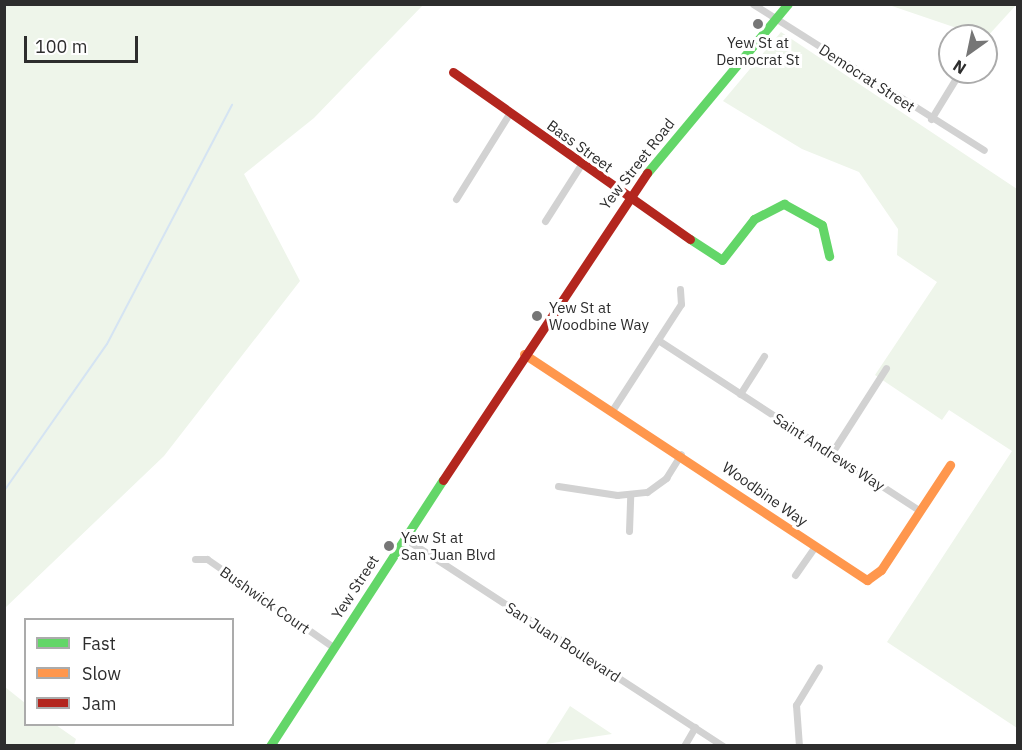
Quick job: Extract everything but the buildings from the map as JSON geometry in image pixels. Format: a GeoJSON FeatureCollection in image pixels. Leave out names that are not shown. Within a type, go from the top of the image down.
{"type":"FeatureCollection","features":[{"type":"Feature","properties":{"kind":"street","name":"Democrat Street"},"geometry":{"type":"LineString","coordinates":[[753,4],[931,119],[984,150]]}},
{"type":"Feature","properties":{"kind":"street","name":"Yew Street Road"},"geometry":{"type":"LineString","coordinates":[[524,354],[626,198],[788,4]]}},
{"type":"Feature","properties":{"kind":"street","name":"Bass Street"},"geometry":{"type":"LineString","coordinates":[[453,72],[509,114],[582,163],[626,198],[722,260],[754,219],[784,204],[822,225],[829,256]]}},
{"type":"Feature","properties":{"kind":"street"},"geometry":{"type":"LineString","coordinates":[[931,119],[952,84]]}},
{"type":"Feature","properties":{"kind":"street"},"geometry":{"type":"LineString","coordinates":[[456,199],[509,114]]}},
{"type":"Feature","properties":{"kind":"street"},"geometry":{"type":"LineString","coordinates":[[545,221],[582,163]]}},
{"type":"Feature","properties":{"kind":"street"},"geometry":{"type":"LineString","coordinates":[[613,409],[681,304],[680,290]]}},
{"type":"Feature","properties":{"kind":"street","name":"Saint Andrews Way"},"geometry":{"type":"LineString","coordinates":[[658,340],[919,510]]}},
{"type":"Feature","properties":{"kind":"street","name":"Woodbine Way"},"geometry":{"type":"LineString","coordinates":[[524,354],[681,454],[860,578],[872,579],[950,465]]}},
{"type":"Feature","properties":{"kind":"street","name":"Yew Street"},"geometry":{"type":"LineString","coordinates":[[270,746],[524,354]]}},
{"type":"Feature","properties":{"kind":"street"},"geometry":{"type":"LineString","coordinates":[[740,393],[764,356]]}},
{"type":"Feature","properties":{"kind":"street"},"geometry":{"type":"LineString","coordinates":[[831,454],[886,368]]}},
{"type":"Feature","properties":{"kind":"street"},"geometry":{"type":"LineString","coordinates":[[558,486],[630,496],[660,484],[681,454]]}},
{"type":"Feature","properties":{"kind":"street"},"geometry":{"type":"LineString","coordinates":[[629,531],[630,496]]}},
{"type":"Feature","properties":{"kind":"street","name":"San Juan Boulevard"},"geometry":{"type":"LineString","coordinates":[[404,538],[723,746]]}},
{"type":"Feature","properties":{"kind":"street"},"geometry":{"type":"LineString","coordinates":[[795,575],[815,546]]}},
{"type":"Feature","properties":{"kind":"street","name":"Bushwick Court"},"geometry":{"type":"LineString","coordinates":[[195,559],[207,559],[333,647]]}},
{"type":"Feature","properties":{"kind":"street"},"geometry":{"type":"LineString","coordinates":[[799,746],[796,705],[819,667]]}},
{"type":"Feature","properties":{"kind":"street"},"geometry":{"type":"LineString","coordinates":[[684,746],[695,727]]}},
{"type":"Feature","properties":{"kind":"shaded area"},"geometry":{"type":"Polygon","coordinates":[[[5,4],[423,5],[314,118],[244,174],[300,281],[164,456],[5,608],[5,4]]]}},
{"type":"Feature","properties":{"kind":"shaded area"},"geometry":{"type":"Polygon","coordinates":[[[889,4],[1017,4],[998,25],[945,24],[889,4]]]}},
{"type":"Feature","properties":{"kind":"shaded area"},"geometry":{"type":"Polygon","coordinates":[[[781,32],[1017,189],[1017,728],[887,642],[1012,451],[949,410],[942,420],[875,375],[937,282],[897,255],[898,229],[859,172],[802,149],[723,101],[781,32]]]}},
{"type":"Feature","properties":{"kind":"shaded area"},"geometry":{"type":"Polygon","coordinates":[[[5,687],[24,702],[24,726],[57,726],[76,739],[74,745],[5,745],[5,687]]]}},
{"type":"Feature","properties":{"kind":"shaded area"},"geometry":{"type":"Polygon","coordinates":[[[570,706],[612,734],[546,744],[570,706]]]}},
{"type":"Feature","properties":{"kind":"waterway"},"geometry":{"type":"LineString","coordinates":[[4,491],[107,344],[232,105]]}},
{"type":"Feature","properties":{"kind":"traffic: fast"},"geometry":{"type":"LineString","coordinates":[[647,173],[788,4]]}},
{"type":"Feature","properties":{"kind":"traffic: fast"},"geometry":{"type":"LineString","coordinates":[[690,239],[722,260],[754,219],[784,204],[822,225],[829,256]]}},
{"type":"Feature","properties":{"kind":"traffic: fast"},"geometry":{"type":"LineString","coordinates":[[270,746],[443,480]]}},
{"type":"Feature","properties":{"kind":"traffic: slow"},"geometry":{"type":"LineString","coordinates":[[524,354],[867,580],[881,570],[950,465]]}},
{"type":"Feature","properties":{"kind":"traffic: jam"},"geometry":{"type":"LineString","coordinates":[[453,72],[690,239]]}},
{"type":"Feature","properties":{"kind":"traffic: jam"},"geometry":{"type":"LineString","coordinates":[[443,480],[647,173]]}},
{"type":"Feature","properties":{"kind":"place","name":"Yew St at Democrat St"},"geometry":{"type":"Point","coordinates":[758,24]}},
{"type":"Feature","properties":{"kind":"place","name":"Yew St at Woodbine Way"},"geometry":{"type":"Point","coordinates":[537,316]}},
{"type":"Feature","properties":{"kind":"place","name":"Yew St at San Juan Blvd"},"geometry":{"type":"Point","coordinates":[389,546]}}]}
